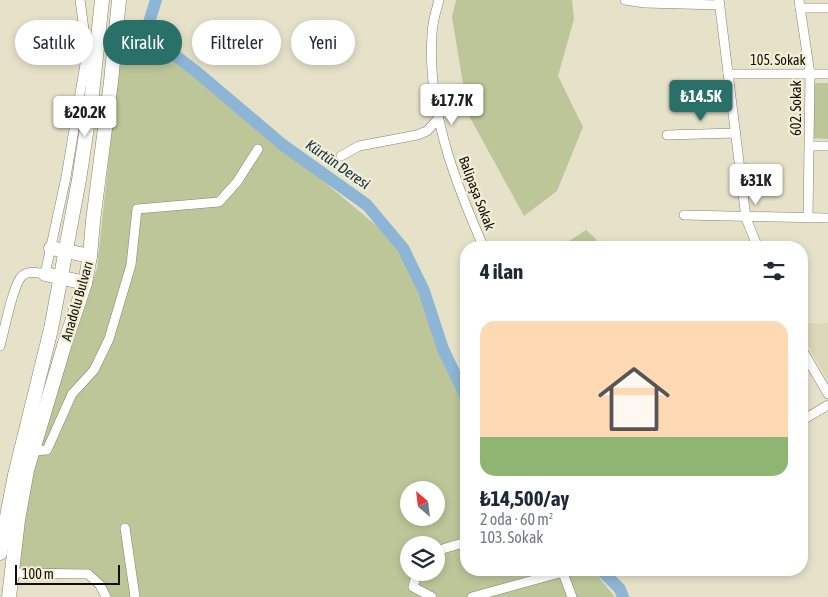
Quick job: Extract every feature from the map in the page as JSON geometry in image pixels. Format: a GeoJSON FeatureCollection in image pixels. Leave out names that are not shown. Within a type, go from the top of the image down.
{"type":"FeatureCollection","features":[{"type":"Feature","properties":{"kind":"highway","name":"Anadolu Bulvarı"},"geometry":{"type":"LineString","coordinates":[[0,553],[15,475],[51,329],[92,94],[102,0]]}},
{"type":"Feature","properties":{"kind":"highway","name":"Anadolu Bulvarı"},"geometry":{"type":"LineString","coordinates":[[9,597],[21,503],[31,451],[85,283],[90,256],[119,0]]}},
{"type":"Feature","properties":{"kind":"highway"},"geometry":{"type":"LineString","coordinates":[[51,248],[90,256]]}},
{"type":"Feature","properties":{"kind":"highway"},"geometry":{"type":"LineString","coordinates":[[45,274],[85,283]]}},
{"type":"Feature","properties":{"kind":"street"},"geometry":{"type":"LineString","coordinates":[[0,346],[15,288],[22,276],[27,273],[45,274],[66,177],[87,52],[80,0]]}},
{"type":"Feature","properties":{"kind":"street","name":"Balipaşa Sokak"},"geometry":{"type":"LineString","coordinates":[[439,0],[432,31],[431,57],[438,119],[453,173],[481,241]]}},
{"type":"Feature","properties":{"kind":"street"},"geometry":{"type":"LineString","coordinates":[[625,0],[644,3],[719,3],[746,218],[755,241]]}},
{"type":"Feature","properties":{"kind":"street"},"geometry":{"type":"LineString","coordinates":[[800,4],[828,8]]}},
{"type":"Feature","properties":{"kind":"street","name":"602. Sokak"},"geometry":{"type":"LineString","coordinates":[[800,4],[810,74],[808,218]]}},
{"type":"Feature","properties":{"kind":"street","name":"105. Sokak"},"geometry":{"type":"LineString","coordinates":[[728,74],[828,74]]}},
{"type":"Feature","properties":{"kind":"street"},"geometry":{"type":"LineString","coordinates":[[341,156],[359,146],[417,134],[427,130],[438,119]]}},
{"type":"Feature","properties":{"kind":"street"},"geometry":{"type":"LineString","coordinates":[[667,135],[736,132]]}},
{"type":"Feature","properties":{"kind":"street"},"geometry":{"type":"LineString","coordinates":[[810,146],[828,146]]}},
{"type":"Feature","properties":{"kind":"street"},"geometry":{"type":"LineString","coordinates":[[31,451],[47,450],[72,394],[94,370],[109,339],[131,265],[137,209],[219,202],[238,182],[258,149]]}},
{"type":"Feature","properties":{"kind":"street"},"geometry":{"type":"LineString","coordinates":[[684,215],[746,218],[828,218]]}},
{"type":"Feature","properties":{"kind":"street"},"geometry":{"type":"LineString","coordinates":[[808,360],[828,394]]}},
{"type":"Feature","properties":{"kind":"street"},"geometry":{"type":"LineString","coordinates":[[808,416],[828,406]]}},
{"type":"Feature","properties":{"kind":"street"},"geometry":{"type":"LineString","coordinates":[[125,528],[135,597]]}},
{"type":"Feature","properties":{"kind":"street"},"geometry":{"type":"LineString","coordinates":[[445,548],[460,544]]}},
{"type":"Feature","properties":{"kind":"street"},"geometry":{"type":"LineString","coordinates":[[11,573],[88,574],[100,585],[106,597]]}},
{"type":"Feature","properties":{"kind":"street"},"geometry":{"type":"LineString","coordinates":[[472,597],[546,576]]}},
{"type":"Feature","properties":{"kind":"street"},"geometry":{"type":"LineString","coordinates":[[565,576],[572,597]]}},
{"type":"Feature","properties":{"kind":"street"},"geometry":{"type":"LineString","coordinates":[[415,581],[413,587],[432,597]]}},
{"type":"Feature","properties":{"kind":"shaded area"},"geometry":{"type":"Polygon","coordinates":[[[828,323],[828,381],[808,345],[808,324],[828,323]]]}},
{"type":"Feature","properties":{"kind":"green space"},"geometry":{"type":"Polygon","coordinates":[[[456,0],[572,0],[574,19],[558,76],[583,127],[557,191],[524,216],[468,114],[452,17],[456,0]]]}},
{"type":"Feature","properties":{"kind":"green space"},"geometry":{"type":"Polygon","coordinates":[[[182,63],[403,248],[443,349],[460,384],[460,576],[598,576],[615,597],[106,597],[90,572],[18,571],[14,568],[39,448],[97,268],[119,65],[182,65],[182,63]]]}},
{"type":"Feature","properties":{"kind":"green space"},"geometry":{"type":"Polygon","coordinates":[[[815,83],[828,83],[828,139],[813,138],[815,83]]]}},
{"type":"Feature","properties":{"kind":"green space"},"geometry":{"type":"Polygon","coordinates":[[[586,230],[597,241],[569,241],[586,230]]]}},
{"type":"Feature","properties":{"kind":"waterway","name":"Kürtün Deresi"},"geometry":{"type":"LineString","coordinates":[[156,0],[147,29],[155,40],[198,73],[283,145],[367,205],[403,248],[424,291],[443,349],[460,384]]}},
{"type":"Feature","properties":{"kind":"waterway","name":"Kürtün Deresi"},"geometry":{"type":"LineString","coordinates":[[607,576],[620,589],[623,597]]}}]}
